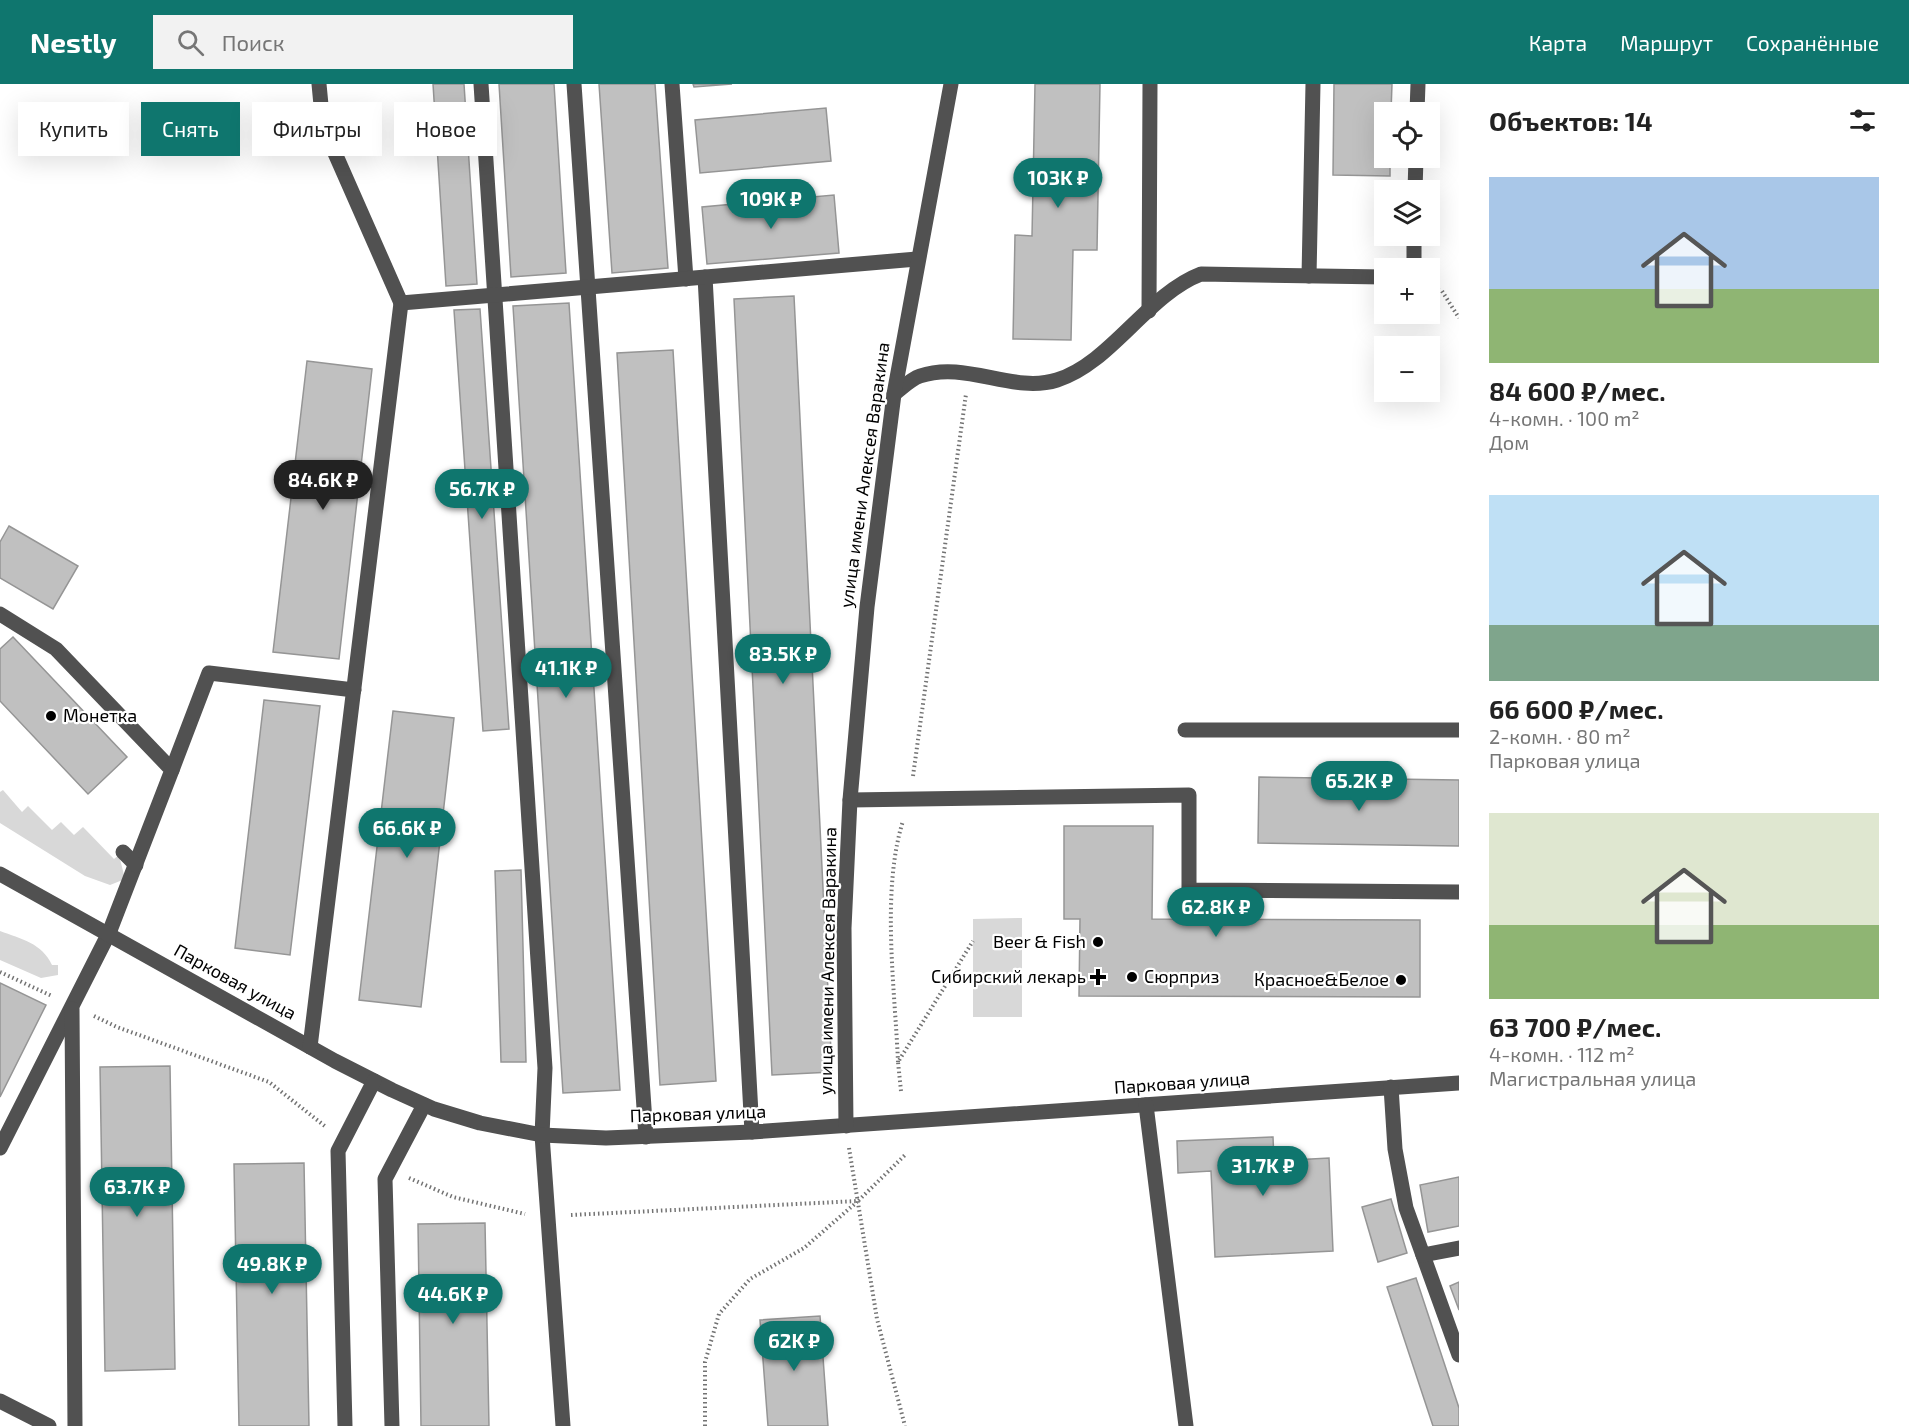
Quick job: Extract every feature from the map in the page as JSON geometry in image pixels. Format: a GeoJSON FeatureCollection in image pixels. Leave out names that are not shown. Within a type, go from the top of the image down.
{"type":"FeatureCollection","features":[{"type":"Feature","properties":{"kind":"street"},"geometry":{"type":"LineString","coordinates":[[310,1047],[401,303],[323,126],[319,84]]}},
{"type":"Feature","properties":{"kind":"street"},"geometry":{"type":"LineString","coordinates":[[481,84],[545,1068],[542,1135],[562,1426]]}},
{"type":"Feature","properties":{"kind":"street"},"geometry":{"type":"LineString","coordinates":[[574,84],[646,1137]]}},
{"type":"Feature","properties":{"kind":"street"},"geometry":{"type":"LineString","coordinates":[[672,84],[686,279]]}},
{"type":"Feature","properties":{"kind":"street","name":"улица имени Алексея Варакина"},"geometry":{"type":"LineString","coordinates":[[846,1126],[844,928],[850,800],[867,607],[894,394],[951,84]]}},
{"type":"Feature","properties":{"kind":"street"},"geometry":{"type":"LineString","coordinates":[[1149,311],[1150,84]]}},
{"type":"Feature","properties":{"kind":"street"},"geometry":{"type":"LineString","coordinates":[[1309,276],[1313,84]]}},
{"type":"Feature","properties":{"kind":"street"},"geometry":{"type":"LineString","coordinates":[[1417,102],[1418,84]]}},
{"type":"Feature","properties":{"kind":"street"},"geometry":{"type":"LineString","coordinates":[[401,303],[917,259]]}},
{"type":"Feature","properties":{"kind":"street"},"geometry":{"type":"LineString","coordinates":[[894,394],[919,376],[944,371],[1041,384],[1059,380],[1085,366],[1175,288],[1201,274],[1374,277]]}},
{"type":"Feature","properties":{"kind":"street"},"geometry":{"type":"LineString","coordinates":[[705,277],[752,1132]]}},
{"type":"Feature","properties":{"kind":"street"},"geometry":{"type":"LineString","coordinates":[[0,614],[56,650],[172,771]]}},
{"type":"Feature","properties":{"kind":"street"},"geometry":{"type":"LineString","coordinates":[[0,1148],[109,933],[209,673],[354,690]]}},
{"type":"Feature","properties":{"kind":"street"},"geometry":{"type":"LineString","coordinates":[[1185,730],[1459,730]]}},
{"type":"Feature","properties":{"kind":"street"},"geometry":{"type":"LineString","coordinates":[[850,800],[1189,795],[1189,890],[1459,892]]}},
{"type":"Feature","properties":{"kind":"street"},"geometry":{"type":"LineString","coordinates":[[123,852],[136,865]]}},
{"type":"Feature","properties":{"kind":"street","name":"Парковая улица"},"geometry":{"type":"LineString","coordinates":[[0,874],[374,1081],[424,1104],[480,1123],[542,1135],[646,1137],[752,1132],[1459,1083]]}},
{"type":"Feature","properties":{"kind":"street"},"geometry":{"type":"LineString","coordinates":[[72,1006],[75,1426]]}},
{"type":"Feature","properties":{"kind":"street"},"geometry":{"type":"LineString","coordinates":[[345,1426],[338,1150],[374,1081]]}},
{"type":"Feature","properties":{"kind":"street"},"geometry":{"type":"LineString","coordinates":[[1390,1088],[1395,1149],[1406,1208],[1459,1355]]}},
{"type":"Feature","properties":{"kind":"street"},"geometry":{"type":"LineString","coordinates":[[392,1426],[385,1179],[424,1104]]}},
{"type":"Feature","properties":{"kind":"street"},"geometry":{"type":"LineString","coordinates":[[1146,1105],[1186,1426]]}},
{"type":"Feature","properties":{"kind":"street"},"geometry":{"type":"LineString","coordinates":[[1423,1255],[1459,1248]]}},
{"type":"Feature","properties":{"kind":"street"},"geometry":{"type":"LineString","coordinates":[[0,1401],[49,1426]]}},
{"type":"Feature","properties":{"kind":"path"},"geometry":{"type":"LineString","coordinates":[[1440,290],[1459,318]]}},
{"type":"Feature","properties":{"kind":"path"},"geometry":{"type":"LineString","coordinates":[[901,1090],[892,921],[894,850],[909,800],[968,373]]}},
{"type":"Feature","properties":{"kind":"path"},"geometry":{"type":"LineString","coordinates":[[898,1062],[973,941]]}},
{"type":"Feature","properties":{"kind":"path"},"geometry":{"type":"LineString","coordinates":[[846,1126],[877,1319],[905,1426]]}},
{"type":"Feature","properties":{"kind":"path"},"geometry":{"type":"LineString","coordinates":[[705,1426],[705,1362],[719,1314],[750,1279],[804,1248],[858,1201]]}},
{"type":"Feature","properties":{"kind":"shaded area"},"geometry":{"type":"Polygon","coordinates":[[[3,790],[22,812],[28,806],[52,830],[61,822],[74,835],[83,827],[114,859],[119,855],[125,879],[110,885],[85,876],[0,823],[0,792],[3,790]]]}},
{"type":"Feature","properties":{"kind":"shaded area"},"geometry":{"type":"Polygon","coordinates":[[[1022,918],[1022,1017],[973,1017],[973,919],[1022,918]]]}},
{"type":"Feature","properties":{"kind":"shaded area"},"geometry":{"type":"Polygon","coordinates":[[[0,931],[37,947],[52,965],[58,965],[58,975],[41,978],[0,960],[0,931]]]}},
{"type":"Feature","properties":{"kind":"building"},"geometry":{"type":"Polygon","coordinates":[[[433,84],[464,84],[465,102],[434,102],[433,84]]]}},
{"type":"Feature","properties":{"kind":"building"},"geometry":{"type":"Polygon","coordinates":[[[499,84],[554,84],[566,273],[511,277],[499,84]]]}},
{"type":"Feature","properties":{"kind":"building"},"geometry":{"type":"Polygon","coordinates":[[[599,84],[655,84],[668,268],[612,273],[599,84]]]}},
{"type":"Feature","properties":{"kind":"building"},"geometry":{"type":"Polygon","coordinates":[[[693,84],[732,84],[694,87],[693,84]]]}},
{"type":"Feature","properties":{"kind":"building"},"geometry":{"type":"Polygon","coordinates":[[[1035,84],[1100,84],[1097,250],[1073,250],[1071,340],[1013,339],[1015,235],[1032,236],[1035,84]]]}},
{"type":"Feature","properties":{"kind":"building"},"geometry":{"type":"Polygon","coordinates":[[[1334,84],[1392,84],[1391,102],[1374,102],[1374,168],[1390,168],[1390,176],[1333,175],[1334,84]]]}},
{"type":"Feature","properties":{"kind":"building"},"geometry":{"type":"Polygon","coordinates":[[[826,108],[831,161],[700,173],[695,120],[826,108]]]}},
{"type":"Feature","properties":{"kind":"building"},"geometry":{"type":"Polygon","coordinates":[[[438,156],[469,156],[477,284],[446,286],[438,156]]]}},
{"type":"Feature","properties":{"kind":"building"},"geometry":{"type":"Polygon","coordinates":[[[834,195],[839,253],[707,264],[702,207],[834,195]]]}},
{"type":"Feature","properties":{"kind":"building"},"geometry":{"type":"Polygon","coordinates":[[[794,296],[832,1072],[772,1075],[734,299],[794,296]]]}},
{"type":"Feature","properties":{"kind":"building"},"geometry":{"type":"Polygon","coordinates":[[[569,303],[620,1090],[563,1093],[513,306],[569,303]]]}},
{"type":"Feature","properties":{"kind":"building"},"geometry":{"type":"Polygon","coordinates":[[[480,309],[509,729],[483,731],[454,310],[480,309]]]}},
{"type":"Feature","properties":{"kind":"building"},"geometry":{"type":"Polygon","coordinates":[[[673,350],[716,1081],[660,1085],[617,353],[673,350]]]}},
{"type":"Feature","properties":{"kind":"building"},"geometry":{"type":"Polygon","coordinates":[[[307,361],[372,369],[339,659],[273,652],[307,361]]]}},
{"type":"Feature","properties":{"kind":"building"},"geometry":{"type":"Polygon","coordinates":[[[9,526],[78,566],[53,609],[0,578],[0,542],[9,526]]]}},
{"type":"Feature","properties":{"kind":"building"},"geometry":{"type":"Polygon","coordinates":[[[13,637],[127,757],[88,794],[0,701],[0,649],[13,637]]]}},
{"type":"Feature","properties":{"kind":"building"},"geometry":{"type":"Polygon","coordinates":[[[264,700],[320,706],[290,955],[235,948],[264,700]]]}},
{"type":"Feature","properties":{"kind":"building"},"geometry":{"type":"Polygon","coordinates":[[[393,711],[454,718],[421,1007],[359,1000],[393,711]]]}},
{"type":"Feature","properties":{"kind":"building"},"geometry":{"type":"Polygon","coordinates":[[[1259,777],[1459,780],[1459,846],[1258,843],[1259,777]]]}},
{"type":"Feature","properties":{"kind":"building"},"geometry":{"type":"Polygon","coordinates":[[[1064,826],[1153,826],[1152,919],[1420,920],[1420,997],[1079,996],[1080,919],[1064,919],[1064,826]]]}},
{"type":"Feature","properties":{"kind":"building"},"geometry":{"type":"Polygon","coordinates":[[[521,870],[526,1062],[501,1062],[495,871],[521,870]]]}},
{"type":"Feature","properties":{"kind":"building"},"geometry":{"type":"Polygon","coordinates":[[[0,983],[46,1005],[0,1097],[0,983]]]}},
{"type":"Feature","properties":{"kind":"building"},"geometry":{"type":"Polygon","coordinates":[[[170,1066],[175,1369],[105,1371],[100,1067],[170,1066]]]}},
{"type":"Feature","properties":{"kind":"building"},"geometry":{"type":"Polygon","coordinates":[[[1273,1137],[1274,1161],[1329,1158],[1333,1251],[1215,1257],[1211,1171],[1178,1173],[1177,1141],[1273,1137]]]}},
{"type":"Feature","properties":{"kind":"building"},"geometry":{"type":"Polygon","coordinates":[[[304,1163],[309,1426],[239,1426],[234,1164],[304,1163]]]}},
{"type":"Feature","properties":{"kind":"building"},"geometry":{"type":"Polygon","coordinates":[[[1459,1177],[1459,1226],[1428,1232],[1420,1185],[1459,1177]]]}},
{"type":"Feature","properties":{"kind":"building"},"geometry":{"type":"Polygon","coordinates":[[[1391,1199],[1407,1253],[1378,1262],[1362,1207],[1391,1199]]]}},
{"type":"Feature","properties":{"kind":"building"},"geometry":{"type":"Polygon","coordinates":[[[485,1223],[489,1426],[421,1426],[418,1224],[485,1223]]]}},
{"type":"Feature","properties":{"kind":"building"},"geometry":{"type":"Polygon","coordinates":[[[1416,1278],[1459,1408],[1459,1426],[1433,1426],[1387,1287],[1416,1278]]]}},
{"type":"Feature","properties":{"kind":"building"},"geometry":{"type":"Polygon","coordinates":[[[1459,1282],[1459,1310],[1450,1286],[1459,1282]]]}},
{"type":"Feature","properties":{"kind":"building"},"geometry":{"type":"Polygon","coordinates":[[[820,1316],[828,1426],[768,1426],[760,1320],[820,1316]]]}},
{"type":"Feature","properties":{"kind":"place","name":"Монетка"},"geometry":{"type":"Point","coordinates":[51,716]}},
{"type":"Feature","properties":{"kind":"place","name":"Beer & Fish"},"geometry":{"type":"Point","coordinates":[1098,942]}},
{"type":"Feature","properties":{"kind":"place","name":"Сибирский лекарь"},"geometry":{"type":"Point","coordinates":[1098,977]}},
{"type":"Feature","properties":{"kind":"place","name":"Сюрприз"},"geometry":{"type":"Point","coordinates":[1132,977]}},
{"type":"Feature","properties":{"kind":"place","name":"Красное&Белое"},"geometry":{"type":"Point","coordinates":[1401,980]}}]}
